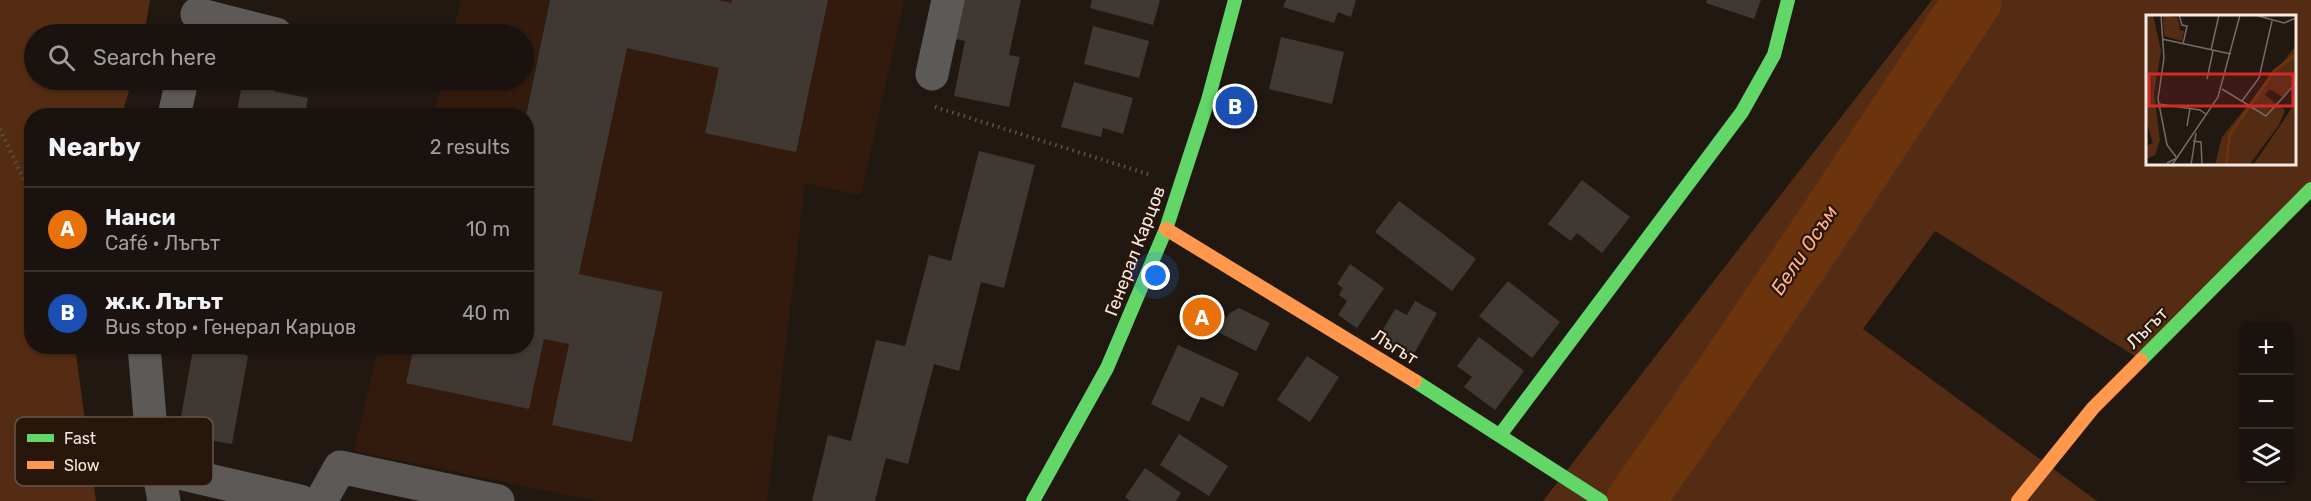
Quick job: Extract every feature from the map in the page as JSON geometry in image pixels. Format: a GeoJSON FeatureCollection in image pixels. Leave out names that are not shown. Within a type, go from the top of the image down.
{"type":"FeatureCollection","features":[{"type":"Feature","properties":{"kind":"street"},"geometry":{"type":"LineString","coordinates":[[932,74],[948,0]]}},
{"type":"Feature","properties":{"kind":"street","name":"Генерал Карцов"},"geometry":{"type":"LineString","coordinates":[[1033,501],[1107,368],[1166,229],[1208,100],[1235,0]]}},
{"type":"Feature","properties":{"kind":"street"},"geometry":{"type":"LineString","coordinates":[[1500,435],[1742,112],[1774,55],[1788,0]]}},
{"type":"Feature","properties":{"kind":"street"},"geometry":{"type":"LineString","coordinates":[[196,16],[232,24]]}},
{"type":"Feature","properties":{"kind":"street"},"geometry":{"type":"LineString","coordinates":[[176,108],[180,90]]}},
{"type":"Feature","properties":{"kind":"street","name":"Лъгът"},"geometry":{"type":"LineString","coordinates":[[2018,501],[2093,408],[2311,189]]}},
{"type":"Feature","properties":{"kind":"street","name":"Лъгът"},"geometry":{"type":"LineString","coordinates":[[1166,229],[1380,358],[1601,501]]}},
{"type":"Feature","properties":{"kind":"street"},"geometry":{"type":"LineString","coordinates":[[144,354],[150,417]]}},
{"type":"Feature","properties":{"kind":"street"},"geometry":{"type":"LineString","coordinates":[[321,501],[340,467],[498,501]]}},
{"type":"Feature","properties":{"kind":"street"},"geometry":{"type":"LineString","coordinates":[[213,481],[300,501]]}},
{"type":"Feature","properties":{"kind":"street"},"geometry":{"type":"LineString","coordinates":[[161,486],[164,501]]}},
{"type":"Feature","properties":{"kind":"path"},"geometry":{"type":"LineString","coordinates":[[934,107],[1160,178]]}},
{"type":"Feature","properties":{"kind":"path"},"geometry":{"type":"LineString","coordinates":[[0,129],[24,180]]}},
{"type":"Feature","properties":{"kind":"shaded area"},"geometry":{"type":"Polygon","coordinates":[[[0,0],[150,0],[146,24],[24,24],[24,90],[129,90],[124,108],[24,108],[24,354],[76,354],[85,417],[15,417],[15,486],[94,486],[96,501],[0,501],[0,0]]]}},
{"type":"Feature","properties":{"kind":"shaded area"},"geometry":{"type":"Polygon","coordinates":[[[461,0],[904,0],[861,195],[805,183],[767,501],[597,501],[354,451],[377,354],[534,354],[534,108],[436,108],[440,90],[534,90],[534,24],[455,24],[461,0]]]}},
{"type":"Feature","properties":{"kind":"shaded area"},"geometry":{"type":"Polygon","coordinates":[[[1932,0],[2311,0],[2311,189],[2141,360],[1935,231],[1863,329],[2097,501],[1543,501],[1932,0]]]}},
{"type":"Feature","properties":{"kind":"building"},"geometry":{"type":"Polygon","coordinates":[[[550,0],[718,0],[731,3],[732,0],[828,0],[796,152],[705,133],[719,68],[627,48],[579,274],[663,292],[632,442],[552,425],[569,344],[544,339],[529,409],[406,383],[412,354],[534,354],[534,108],[528,108],[531,90],[534,90],[534,77],[550,0]]]}},
{"type":"Feature","properties":{"kind":"building"},"geometry":{"type":"Polygon","coordinates":[[[964,0],[1021,0],[1009,55],[1020,57],[1009,107],[954,96],[965,41],[956,39],[964,0]]]}},
{"type":"Feature","properties":{"kind":"building"},"geometry":{"type":"Polygon","coordinates":[[[1092,0],[1160,0],[1153,25],[1090,8],[1092,0]]]}},
{"type":"Feature","properties":{"kind":"building"},"geometry":{"type":"Polygon","coordinates":[[[1286,0],[1356,0],[1351,17],[1338,12],[1334,23],[1283,7],[1286,0]]]}},
{"type":"Feature","properties":{"kind":"building"},"geometry":{"type":"Polygon","coordinates":[[[1707,0],[1761,0],[1754,19],[1706,3],[1707,0]]]}},
{"type":"Feature","properties":{"kind":"building"},"geometry":{"type":"Polygon","coordinates":[[[1093,26],[1149,41],[1139,78],[1084,64],[1093,26]]]}},
{"type":"Feature","properties":{"kind":"building"},"geometry":{"type":"Polygon","coordinates":[[[1281,37],[1344,52],[1332,104],[1269,89],[1281,37]]]}},
{"type":"Feature","properties":{"kind":"building"},"geometry":{"type":"Polygon","coordinates":[[[1074,82],[1133,98],[1123,134],[1103,128],[1101,137],[1061,127],[1074,82]]]}},
{"type":"Feature","properties":{"kind":"building"},"geometry":{"type":"Polygon","coordinates":[[[241,90],[274,90],[308,98],[306,108],[238,108],[241,90]]]}},
{"type":"Feature","properties":{"kind":"building"},"geometry":{"type":"Polygon","coordinates":[[[979,151],[1035,165],[1004,288],[981,282],[959,371],[934,364],[908,464],[886,458],[875,501],[812,501],[828,435],[851,441],[876,340],[905,346],[929,255],[951,261],[979,151]]]}},
{"type":"Feature","properties":{"kind":"building"},"geometry":{"type":"Polygon","coordinates":[[[1582,180],[1630,217],[1602,253],[1577,233],[1571,241],[1548,224],[1582,180]]]}},
{"type":"Feature","properties":{"kind":"building"},"geometry":{"type":"Polygon","coordinates":[[[1399,201],[1476,259],[1452,291],[1375,232],[1399,201]]]}},
{"type":"Feature","properties":{"kind":"building"},"geometry":{"type":"Polygon","coordinates":[[[1350,264],[1384,288],[1357,328],[1338,315],[1347,301],[1339,295],[1343,288],[1337,284],[1350,264]]]}},
{"type":"Feature","properties":{"kind":"building"},"geometry":{"type":"Polygon","coordinates":[[[1508,281],[1560,322],[1532,358],[1479,316],[1508,281]]]}},
{"type":"Feature","properties":{"kind":"building"},"geometry":{"type":"Polygon","coordinates":[[[1415,301],[1437,313],[1412,357],[1378,338],[1395,309],[1407,315],[1415,301]]]}},
{"type":"Feature","properties":{"kind":"building"},"geometry":{"type":"Polygon","coordinates":[[[1239,308],[1270,323],[1256,351],[1216,331],[1230,313],[1239,308]]]}},
{"type":"Feature","properties":{"kind":"building"},"geometry":{"type":"Polygon","coordinates":[[[1479,337],[1524,371],[1495,410],[1464,387],[1472,377],[1457,366],[1479,337]]]}},
{"type":"Feature","properties":{"kind":"building"},"geometry":{"type":"Polygon","coordinates":[[[1178,345],[1239,373],[1223,407],[1201,397],[1189,422],[1151,404],[1178,345]]]}},
{"type":"Feature","properties":{"kind":"building"},"geometry":{"type":"Polygon","coordinates":[[[192,354],[244,354],[248,356],[232,444],[213,440],[213,417],[181,417],[192,354]]]}},
{"type":"Feature","properties":{"kind":"building"},"geometry":{"type":"Polygon","coordinates":[[[1307,356],[1339,377],[1310,422],[1277,400],[1307,356]]]}},
{"type":"Feature","properties":{"kind":"building"},"geometry":{"type":"Polygon","coordinates":[[[1179,434],[1228,466],[1209,496],[1160,465],[1179,434]]]}},
{"type":"Feature","properties":{"kind":"building"},"geometry":{"type":"Polygon","coordinates":[[[1145,468],[1181,493],[1176,501],[1130,501],[1125,497],[1145,468]]]}},
{"type":"Feature","properties":{"kind":"waterway","name":"Бели Осъм"},"geometry":{"type":"LineString","coordinates":[[1635,501],[1764,315],[1973,0]]}},
{"type":"Feature","properties":{"kind":"traffic: fast"},"geometry":{"type":"LineString","coordinates":[[1033,501],[1107,368],[1166,229],[1208,100],[1235,0]]}},
{"type":"Feature","properties":{"kind":"traffic: fast"},"geometry":{"type":"LineString","coordinates":[[1500,435],[1742,112],[1774,55],[1788,0]]}},
{"type":"Feature","properties":{"kind":"traffic: fast"},"geometry":{"type":"LineString","coordinates":[[2141,360],[2311,189]]}},
{"type":"Feature","properties":{"kind":"traffic: fast"},"geometry":{"type":"LineString","coordinates":[[1415,381],[1601,501]]}},
{"type":"Feature","properties":{"kind":"traffic: slow"},"geometry":{"type":"LineString","coordinates":[[1166,229],[1415,381]]}},
{"type":"Feature","properties":{"kind":"traffic: slow"},"geometry":{"type":"LineString","coordinates":[[2018,501],[2093,408],[2141,360]]}},
{"type":"Feature","properties":{"kind":"place","name":"ж.к. Лъгът"},"geometry":{"type":"Point","coordinates":[1235,106]}},
{"type":"Feature","properties":{"kind":"place","name":"Нанси"},"geometry":{"type":"Point","coordinates":[1202,317]}}]}
